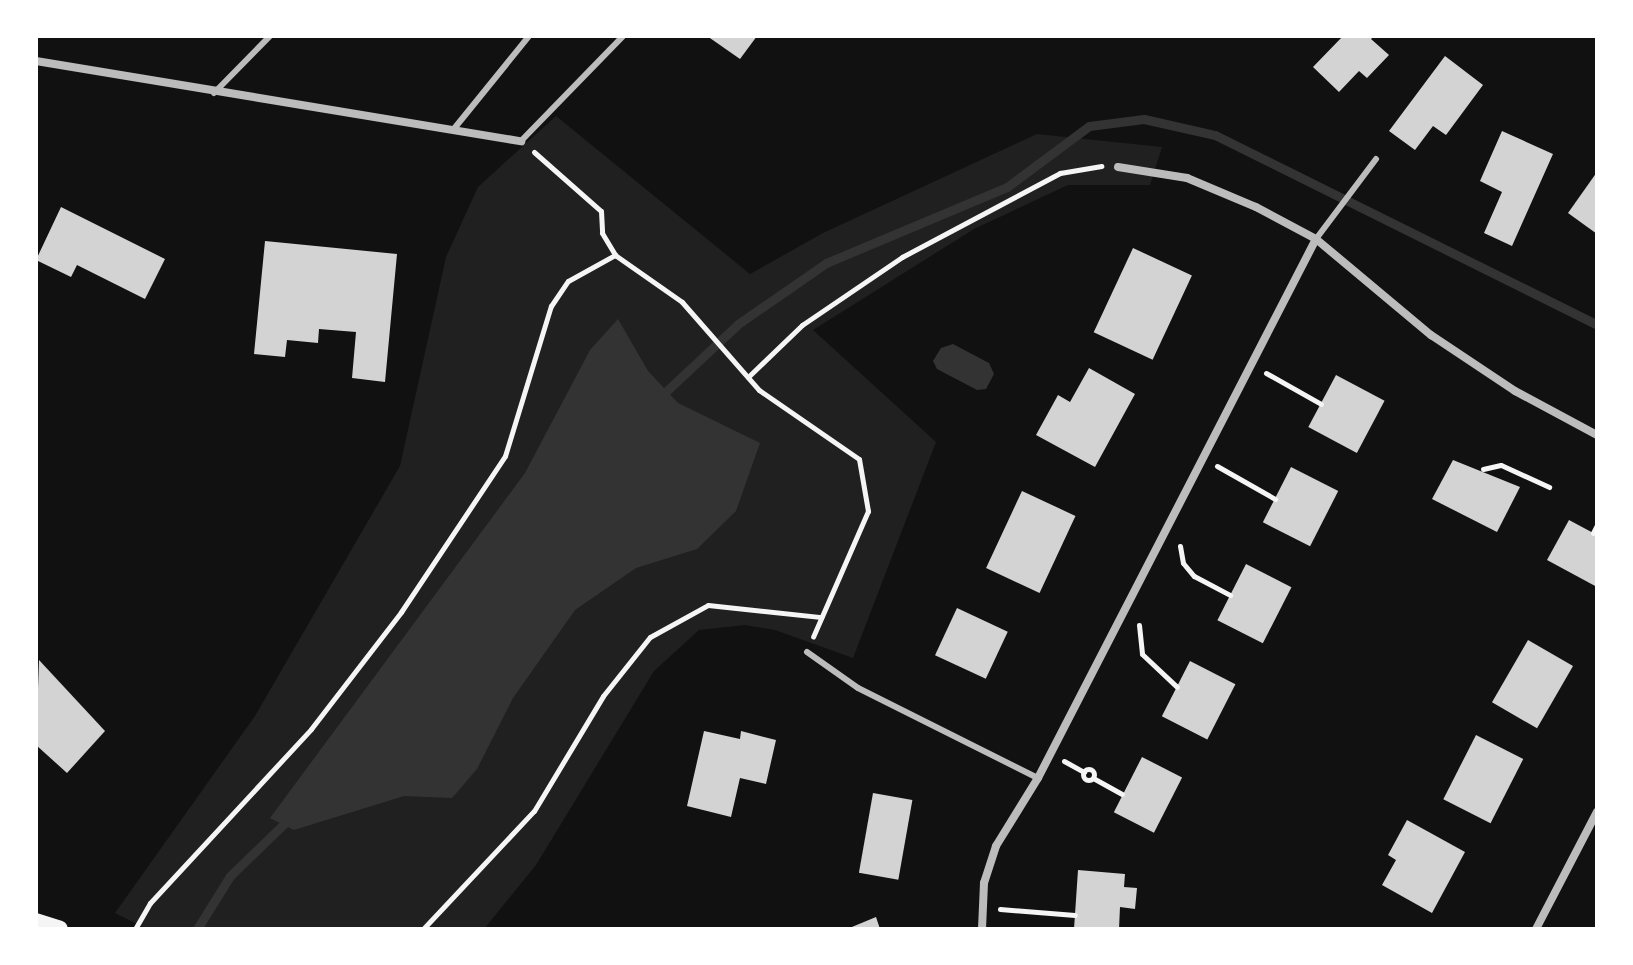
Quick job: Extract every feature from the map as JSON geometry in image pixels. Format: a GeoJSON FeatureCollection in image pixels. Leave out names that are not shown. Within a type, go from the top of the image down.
{"type":"FeatureCollection","features":[{"type":"Feature","properties":{"kind":"main road"},"geometry":{"type":"LineString","coordinates":[[36,921],[60,929]]}},
{"type":"Feature","properties":{"kind":"street"},"geometry":{"type":"LineString","coordinates":[[36,61],[214,93],[521,141]]}},
{"type":"Feature","properties":{"kind":"street"},"geometry":{"type":"LineString","coordinates":[[1118,167],[1187,178],[1316,239],[1431,335],[1515,391],[1597,435]]}},
{"type":"Feature","properties":{"kind":"street"},"geometry":{"type":"LineString","coordinates":[[982,929],[980,907],[996,846],[1038,778],[1316,239]]}},
{"type":"Feature","properties":{"kind":"street"},"geometry":{"type":"LineString","coordinates":[[1536,929],[1597,812]]}},
{"type":"Feature","properties":{"kind":"lane"},"geometry":{"type":"LineString","coordinates":[[214,93],[270,36]]}},
{"type":"Feature","properties":{"kind":"lane"},"geometry":{"type":"LineString","coordinates":[[453,130],[529,36]]}},
{"type":"Feature","properties":{"kind":"lane"},"geometry":{"type":"LineString","coordinates":[[521,141],[623,36]]}},
{"type":"Feature","properties":{"kind":"lane"},"geometry":{"type":"LineString","coordinates":[[1316,239],[1376,159]]}},
{"type":"Feature","properties":{"kind":"lane"},"geometry":{"type":"LineString","coordinates":[[807,652],[858,688],[1038,778]]}},
{"type":"Feature","properties":{"kind":"path"},"geometry":{"type":"LineString","coordinates":[[521,141],[570,179],[601,211],[602,233],[615,255],[660,283],[772,401],[852,451],[864,471],[868,511],[807,652]]}},
{"type":"Feature","properties":{"kind":"path"},"geometry":{"type":"LineString","coordinates":[[748,377],[802,325],[902,257],[1060,173],[1087,165],[1118,167]]}},
{"type":"Feature","properties":{"kind":"path"},"geometry":{"type":"LineString","coordinates":[[135,929],[150,903],[311,729],[401,612],[505,456],[551,306],[568,281],[615,255]]}},
{"type":"Feature","properties":{"kind":"path"},"geometry":{"type":"LineString","coordinates":[[1251,365],[1321,404]]}},
{"type":"Feature","properties":{"kind":"path"},"geometry":{"type":"LineString","coordinates":[[1203,458],[1275,499]]}},
{"type":"Feature","properties":{"kind":"path"},"geometry":{"type":"LineString","coordinates":[[1483,469],[1501,465],[1549,487]]}},
{"type":"Feature","properties":{"kind":"path"},"geometry":{"type":"LineString","coordinates":[[1593,533],[1597,525]]}},
{"type":"Feature","properties":{"kind":"path"},"geometry":{"type":"LineString","coordinates":[[1183,538],[1181,553],[1188,570],[1230,595]]}},
{"type":"Feature","properties":{"kind":"path"},"geometry":{"type":"LineString","coordinates":[[423,929],[534,811],[603,696],[650,637],[708,605],[821,617]]}},
{"type":"Feature","properties":{"kind":"path"},"geometry":{"type":"LineString","coordinates":[[1141,612],[1142,654],[1177,687]]}},
{"type":"Feature","properties":{"kind":"path"},"geometry":{"type":"LineString","coordinates":[[1093,778],[1122,794]]}},
{"type":"Feature","properties":{"kind":"path"},"geometry":{"type":"LineString","coordinates":[[980,907],[1075,915]]}},
{"type":"Feature","properties":{"kind":"shaded area"},"geometry":{"type":"Polygon","coordinates":[[[556,116],[750,274],[823,233],[1037,134],[1162,147],[1150,185],[1068,185],[974,229],[813,330],[936,442],[853,658],[775,630],[745,625],[699,630],[654,671],[536,865],[484,929],[147,929],[115,913],[255,716],[400,466],[446,257],[478,187],[556,116]]]}},
{"type":"Feature","properties":{"kind":"shaded area"},"geometry":{"type":"Polygon","coordinates":[[[618,319],[648,371],[678,403],[760,443],[736,511],[697,549],[636,568],[575,610],[513,698],[477,769],[452,798],[404,796],[294,830],[270,818],[525,473],[590,350],[618,319]]]}},
{"type":"Feature","properties":{"kind":"shaded area"},"geometry":{"type":"Polygon","coordinates":[[[953,344],[989,363],[994,374],[986,389],[977,390],[937,369],[933,361],[941,348],[953,344]]]}},
{"type":"Feature","properties":{"kind":"building"},"geometry":{"type":"Polygon","coordinates":[[[707,36],[757,36],[740,59],[707,36]]]}},
{"type":"Feature","properties":{"kind":"building"},"geometry":{"type":"Polygon","coordinates":[[[1343,36],[1374,36],[1371,39],[1389,55],[1367,78],[1359,71],[1339,92],[1313,67],[1343,36]]]}},
{"type":"Feature","properties":{"kind":"building"},"geometry":{"type":"Polygon","coordinates":[[[1445,56],[1483,85],[1446,135],[1433,126],[1415,150],[1389,131],[1445,56]]]}},
{"type":"Feature","properties":{"kind":"building"},"geometry":{"type":"Polygon","coordinates":[[[1502,131],[1553,154],[1512,246],[1484,233],[1502,192],[1480,181],[1502,131]]]}},
{"type":"Feature","properties":{"kind":"building"},"geometry":{"type":"Polygon","coordinates":[[[1597,172],[1597,234],[1568,213],[1597,172]]]}},
{"type":"Feature","properties":{"kind":"building"},"geometry":{"type":"Polygon","coordinates":[[[61,207],[165,259],[145,299],[77,265],[71,277],[36,260],[61,207]]]}},
{"type":"Feature","properties":{"kind":"building"},"geometry":{"type":"Polygon","coordinates":[[[265,241],[397,254],[385,382],[352,378],[356,332],[319,329],[318,343],[287,340],[285,357],[254,354],[265,241]]]}},
{"type":"Feature","properties":{"kind":"building"},"geometry":{"type":"Polygon","coordinates":[[[1133,248],[1192,275],[1153,360],[1094,332],[1133,248]]]}},
{"type":"Feature","properties":{"kind":"building"},"geometry":{"type":"Polygon","coordinates":[[[1089,368],[1135,394],[1095,467],[1036,435],[1058,395],[1070,402],[1089,368]]]}},
{"type":"Feature","properties":{"kind":"building"},"geometry":{"type":"Polygon","coordinates":[[[1336,375],[1385,401],[1357,453],[1308,427],[1336,375]]]}},
{"type":"Feature","properties":{"kind":"building"},"geometry":{"type":"Polygon","coordinates":[[[1453,460],[1520,487],[1497,532],[1432,499],[1453,460]]]}},
{"type":"Feature","properties":{"kind":"building"},"geometry":{"type":"Polygon","coordinates":[[[1291,467],[1338,491],[1310,546],[1263,522],[1291,467]]]}},
{"type":"Feature","properties":{"kind":"building"},"geometry":{"type":"Polygon","coordinates":[[[1022,491],[1075,516],[1040,593],[986,568],[1022,491]]]}},
{"type":"Feature","properties":{"kind":"building"},"geometry":{"type":"Polygon","coordinates":[[[1569,520],[1597,535],[1597,587],[1547,560],[1569,520]]]}},
{"type":"Feature","properties":{"kind":"building"},"geometry":{"type":"Polygon","coordinates":[[[1246,564],[1291,587],[1263,643],[1217,620],[1246,564]]]}},
{"type":"Feature","properties":{"kind":"building"},"geometry":{"type":"Polygon","coordinates":[[[957,608],[1008,632],[986,679],[935,655],[957,608]]]}},
{"type":"Feature","properties":{"kind":"building"},"geometry":{"type":"Polygon","coordinates":[[[1528,640],[1573,666],[1537,728],[1492,702],[1528,640]]]}},
{"type":"Feature","properties":{"kind":"building"},"geometry":{"type":"Polygon","coordinates":[[[39,660],[105,731],[67,773],[36,745],[39,660]]]}},
{"type":"Feature","properties":{"kind":"building"},"geometry":{"type":"Polygon","coordinates":[[[1190,661],[1235,684],[1207,739],[1162,716],[1190,661]]]}},
{"type":"Feature","properties":{"kind":"building"},"geometry":{"type":"Polygon","coordinates":[[[704,731],[740,739],[741,731],[776,740],[766,784],[740,778],[731,817],[687,806],[704,731]]]}},
{"type":"Feature","properties":{"kind":"building"},"geometry":{"type":"Polygon","coordinates":[[[1476,735],[1523,759],[1491,823],[1443,799],[1476,735]]]}},
{"type":"Feature","properties":{"kind":"building"},"geometry":{"type":"Polygon","coordinates":[[[1142,757],[1182,777],[1154,833],[1114,812],[1142,757]]]}},
{"type":"Feature","properties":{"kind":"building"},"geometry":{"type":"Polygon","coordinates":[[[873,793],[912,800],[898,880],[859,873],[873,793]]]}},
{"type":"Feature","properties":{"kind":"building"},"geometry":{"type":"Polygon","coordinates":[[[1407,820],[1465,852],[1432,913],[1382,885],[1396,860],[1388,855],[1407,820]]]}},
{"type":"Feature","properties":{"kind":"building"},"geometry":{"type":"Polygon","coordinates":[[[1078,870],[1125,874],[1124,887],[1137,888],[1135,909],[1120,907],[1119,929],[1074,929],[1078,870]]]}},
{"type":"Feature","properties":{"kind":"building"},"geometry":{"type":"Polygon","coordinates":[[[876,917],[880,929],[847,929],[876,917]]]}},
{"type":"Feature","properties":{"kind":"waterway"},"geometry":{"type":"LineString","coordinates":[[659,398],[738,324],[826,263],[1007,187],[1089,126],[1144,119],[1215,135],[1597,325]]}},
{"type":"Feature","properties":{"kind":"waterway"},"geometry":{"type":"LineString","coordinates":[[197,929],[230,876],[292,816]]}}]}
